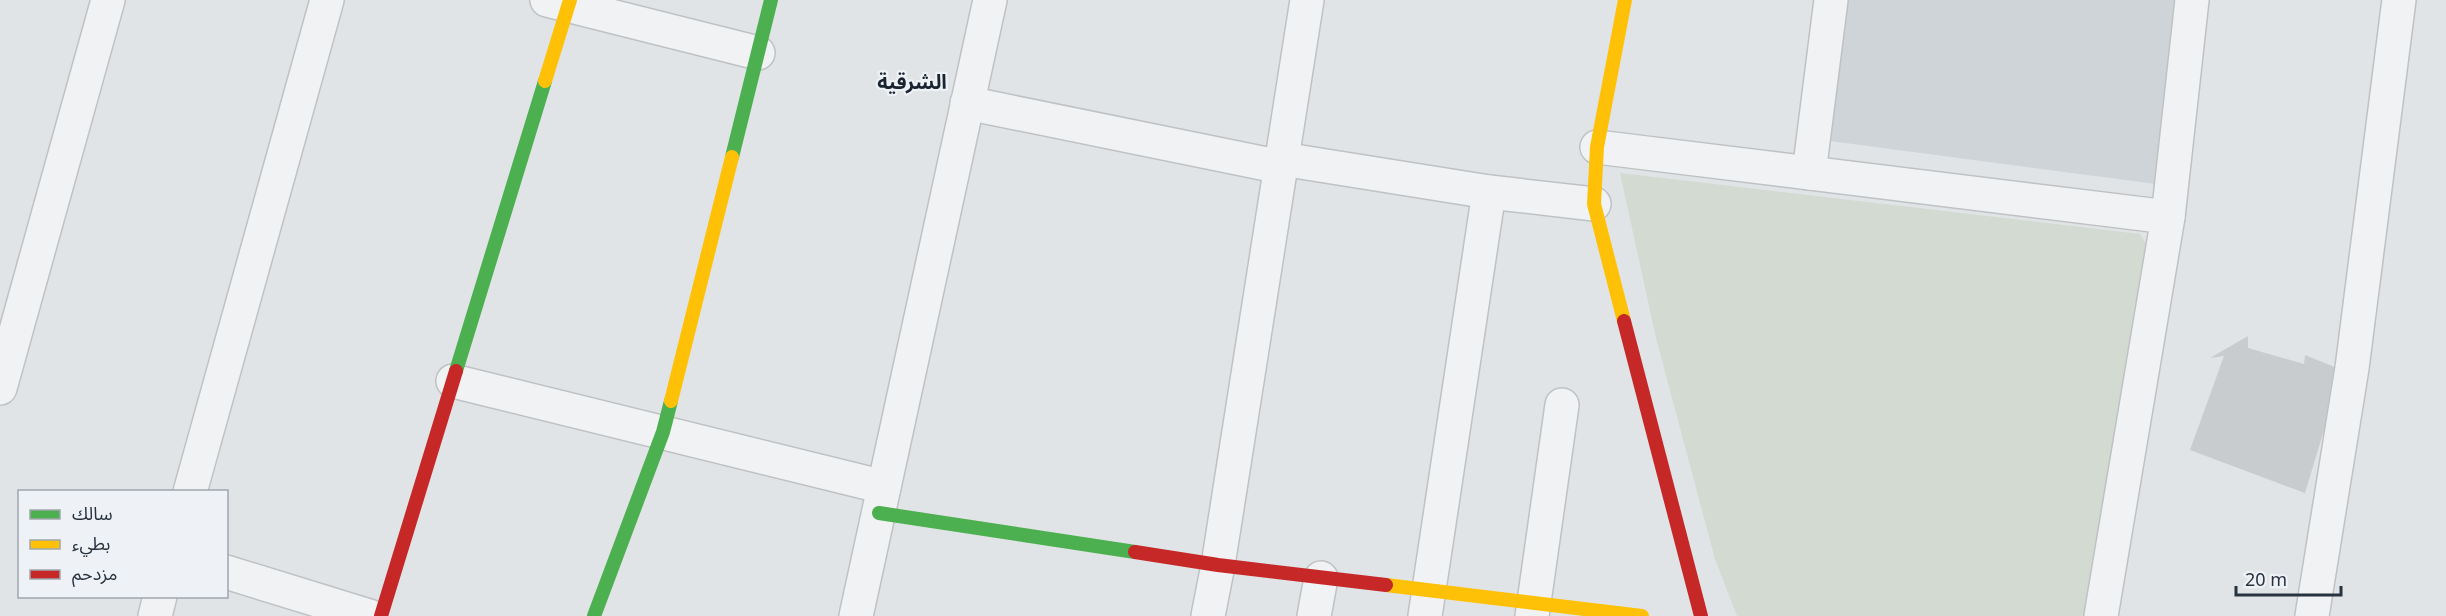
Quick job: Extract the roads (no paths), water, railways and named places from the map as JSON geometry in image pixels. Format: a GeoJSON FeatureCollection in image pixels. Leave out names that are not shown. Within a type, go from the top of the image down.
{"type":"FeatureCollection","features":[{"type":"Feature","properties":{"kind":"street"},"geometry":{"type":"LineString","coordinates":[[0,388],[108,0]]}},
{"type":"Feature","properties":{"kind":"street"},"geometry":{"type":"LineString","coordinates":[[190,490],[327,0]]}},
{"type":"Feature","properties":{"kind":"street"},"geometry":{"type":"LineString","coordinates":[[594,616],[663,432],[771,0]]}},
{"type":"Feature","properties":{"kind":"street"},"geometry":{"type":"LineString","coordinates":[[856,616],[990,0]]}},
{"type":"Feature","properties":{"kind":"street"},"geometry":{"type":"LineString","coordinates":[[1208,616],[1218,566],[1307,0]]}},
{"type":"Feature","properties":{"kind":"street"},"geometry":{"type":"LineString","coordinates":[[1625,0],[1598,147],[1594,204],[1701,616]]}},
{"type":"Feature","properties":{"kind":"street"},"geometry":{"type":"LineString","coordinates":[[1809,173],[1831,0]]}},
{"type":"Feature","properties":{"kind":"street"},"geometry":{"type":"LineString","coordinates":[[2101,616],[2168,217],[2192,0]]}},
{"type":"Feature","properties":{"kind":"street"},"geometry":{"type":"LineString","coordinates":[[2312,616],[2352,368],[2399,0]]}},
{"type":"Feature","properties":{"kind":"street"},"geometry":{"type":"LineString","coordinates":[[381,616],[453,381],[562,2],[758,53]]}},
{"type":"Feature","properties":{"kind":"street"},"geometry":{"type":"LineString","coordinates":[[967,103],[1282,163],[1594,204]]}},
{"type":"Feature","properties":{"kind":"street"},"geometry":{"type":"LineString","coordinates":[[1598,147],[2168,217]]}},
{"type":"Feature","properties":{"kind":"street"},"geometry":{"type":"LineString","coordinates":[[1427,604],[1489,192]]}},
{"type":"Feature","properties":{"kind":"street"},"geometry":{"type":"LineString","coordinates":[[453,381],[663,432],[881,500],[1218,566],[1321,578],[1427,604],[1642,616]]}},
{"type":"Feature","properties":{"kind":"street"},"geometry":{"type":"LineString","coordinates":[[1533,610],[1562,405]]}},
{"type":"Feature","properties":{"kind":"street"},"geometry":{"type":"LineString","coordinates":[[228,573],[369,616]]}},
{"type":"Feature","properties":{"kind":"street"},"geometry":{"type":"LineString","coordinates":[[1314,616],[1321,578]]}},
{"type":"Feature","properties":{"kind":"street"},"geometry":{"type":"LineString","coordinates":[[155,616],[160,598]]}},
{"type":"Feature","properties":{"kind":"district","name":"الشرقية"},"geometry":{"type":"Point","coordinates":[912,81]}}]}
